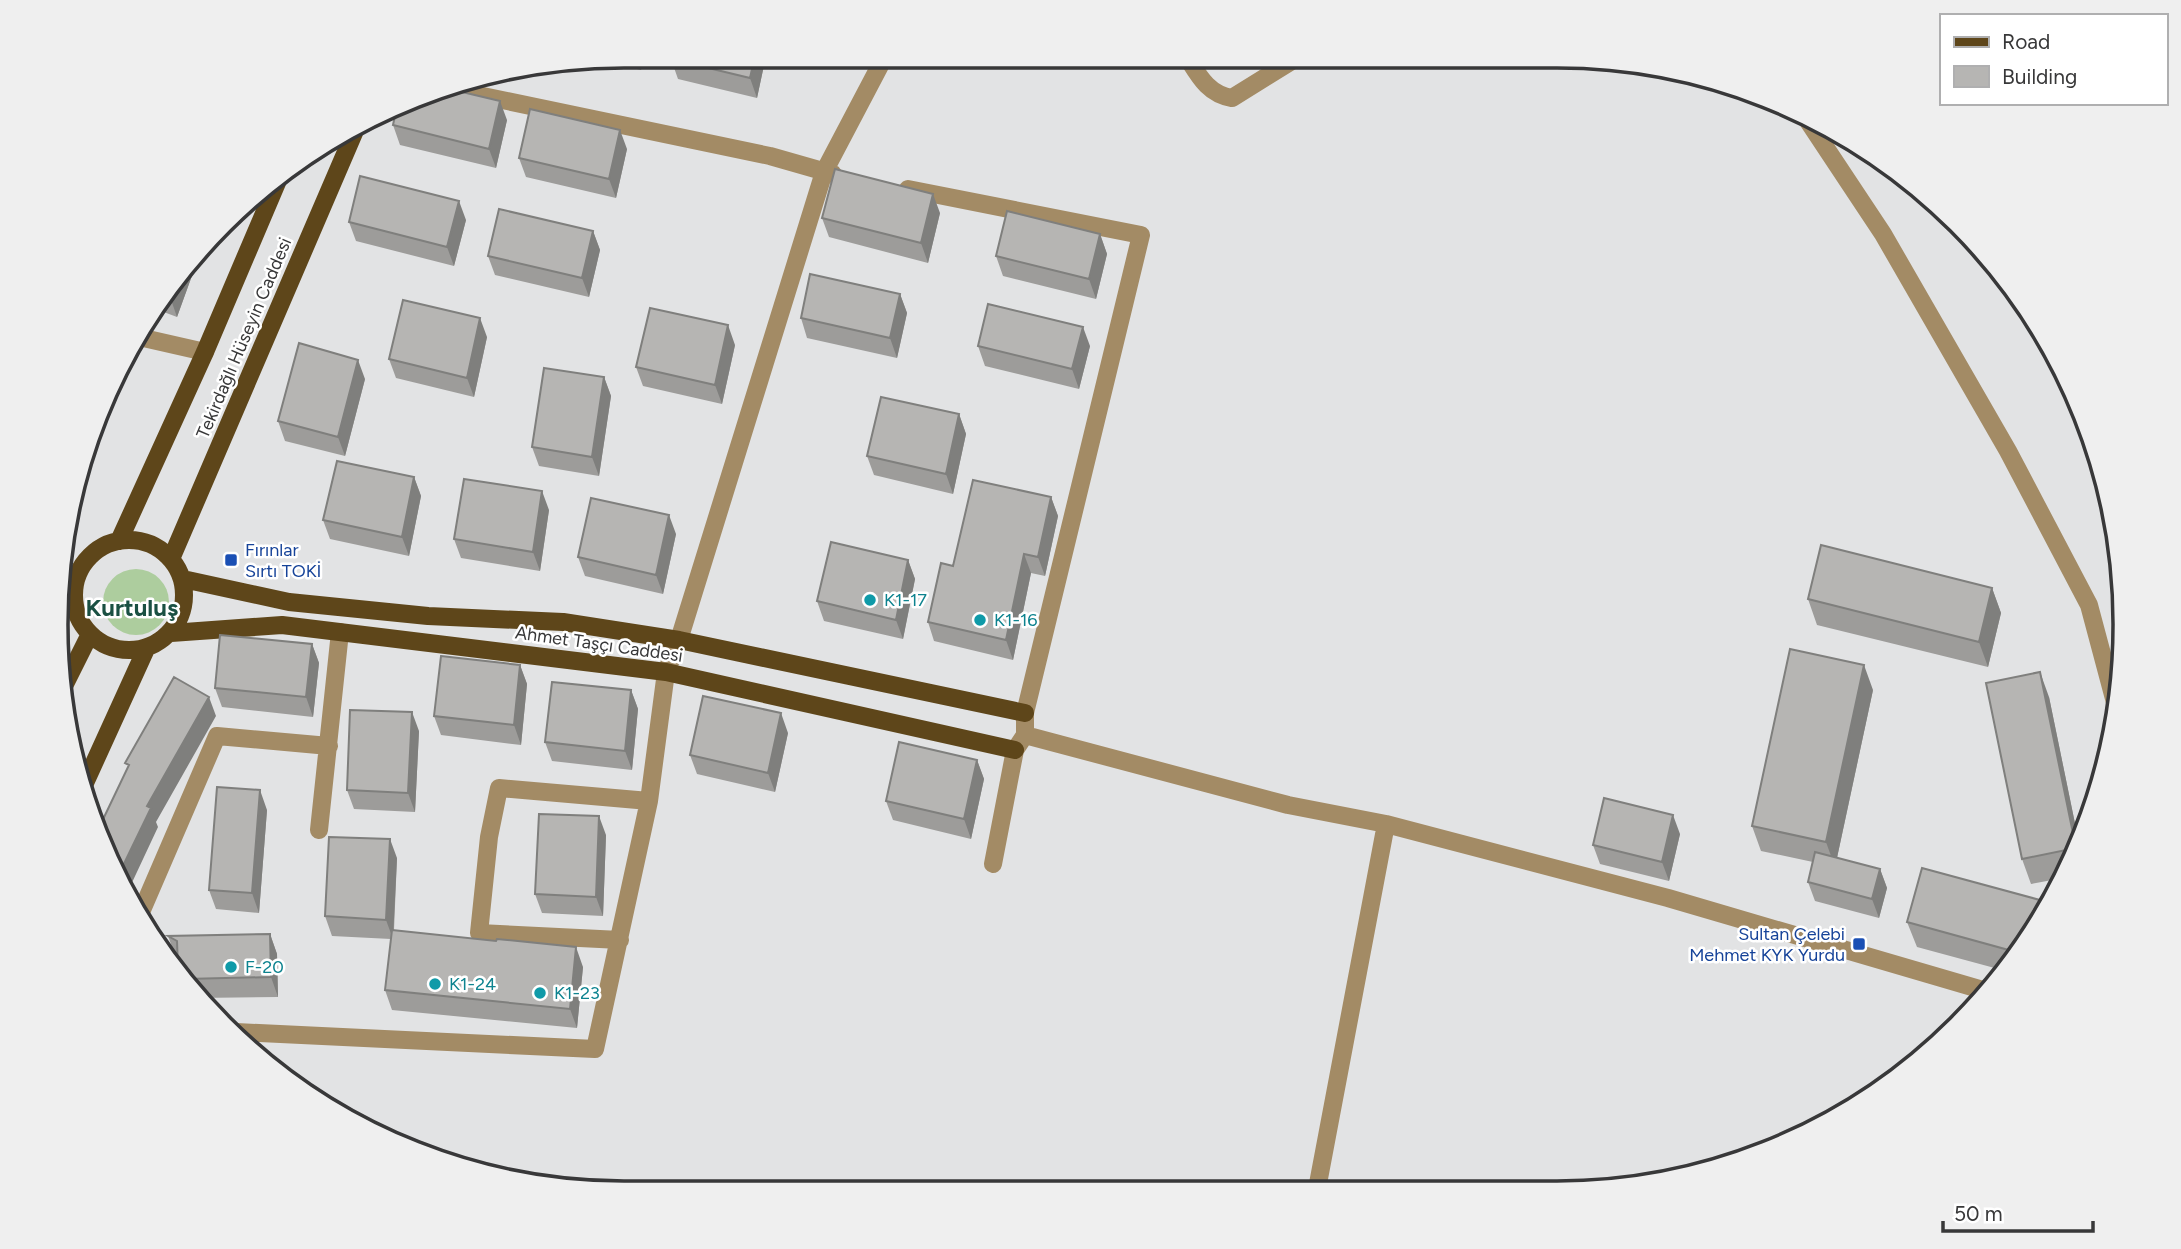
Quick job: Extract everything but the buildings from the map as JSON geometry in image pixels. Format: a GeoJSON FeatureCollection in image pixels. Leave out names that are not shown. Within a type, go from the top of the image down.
{"type":"FeatureCollection","features":[{"type":"Feature","properties":{"kind":"main road","name":"Tekirdağlı Hüseyin Caddesi"},"geometry":{"type":"LineString","coordinates":[[171,559],[351,140]]}},
{"type":"Feature","properties":{"kind":"main road"},"geometry":{"type":"LineString","coordinates":[[119,541],[205,352],[272,194]]}},
{"type":"Feature","properties":{"kind":"main road"},"geometry":{"type":"LineString","coordinates":[[138,540],[157,547],[171,559],[183,579],[185,598],[181,617],[171,633],[159,643],[146,649],[116,649],[102,644],[70,617],[79,573],[87,560],[107,544],[138,540]]}},
{"type":"Feature","properties":{"kind":"main road"},"geometry":{"type":"LineString","coordinates":[[72,562],[87,560]]}},
{"type":"Feature","properties":{"kind":"main road","name":"Ahmet Taşçı Caddesi"},"geometry":{"type":"LineString","coordinates":[[183,579],[289,602],[428,615],[562,622],[679,640],[1025,712]]}},
{"type":"Feature","properties":{"kind":"main road","name":"Ahmet Taşçı Caddesi"},"geometry":{"type":"LineString","coordinates":[[171,633],[282,625],[666,672],[1020,742]]}},
{"type":"Feature","properties":{"kind":"main road"},"geometry":{"type":"LineString","coordinates":[[70,673],[90,634]]}},
{"type":"Feature","properties":{"kind":"main road"},"geometry":{"type":"LineString","coordinates":[[89,774],[146,649]]}},
{"type":"Feature","properties":{"kind":"street"},"geometry":{"type":"LineString","coordinates":[[246,1031],[594,1049],[649,801],[666,672],[679,640],[824,172],[879,68]]}},
{"type":"Feature","properties":{"kind":"street"},"geometry":{"type":"LineString","coordinates":[[1194,68],[1205,85],[1222,96],[1232,98],[1280,68]]}},
{"type":"Feature","properties":{"kind":"street"},"geometry":{"type":"LineString","coordinates":[[463,93],[770,156],[850,177]]}},
{"type":"Feature","properties":{"kind":"street"},"geometry":{"type":"LineString","coordinates":[[1816,133],[1897,258],[2008,452],[2089,605],[2110,680]]}},
{"type":"Feature","properties":{"kind":"street"},"geometry":{"type":"LineString","coordinates":[[890,185],[1140,235],[1025,712],[993,864]]}},
{"type":"Feature","properties":{"kind":"street"},"geometry":{"type":"LineString","coordinates":[[147,339],[205,352]]}},
{"type":"Feature","properties":{"kind":"street"},"geometry":{"type":"LineString","coordinates":[[319,830],[340,632]]}},
{"type":"Feature","properties":{"kind":"street"},"geometry":{"type":"LineString","coordinates":[[144,905],[217,736],[329,746]]}},
{"type":"Feature","properties":{"kind":"street"},"geometry":{"type":"LineString","coordinates":[[1020,742],[1289,805],[1386,824],[1668,898],[1977,988]]}},
{"type":"Feature","properties":{"kind":"street"},"geometry":{"type":"LineString","coordinates":[[620,940],[479,933],[489,837],[499,788],[649,801]]}},
{"type":"Feature","properties":{"kind":"street"},"geometry":{"type":"LineString","coordinates":[[1319,1181],[1386,824]]}},
{"type":"Feature","properties":{"kind":"green space"},"geometry":{"type":"Polygon","coordinates":[[[136,569],[149,572],[159,579],[166,589],[169,602],[166,615],[159,625],[149,632],[136,635],[123,632],[113,625],[106,615],[103,602],[106,589],[113,579],[123,572],[136,569]]]}},
{"type":"Feature","properties":{"kind":"place","name":"Fırınlar Sırtı TOKİ"},"geometry":{"type":"Point","coordinates":[231,560]}},
{"type":"Feature","properties":{"kind":"place","name":"K1-17"},"geometry":{"type":"Point","coordinates":[870,600]}},
{"type":"Feature","properties":{"kind":"place","name":"K1-16"},"geometry":{"type":"Point","coordinates":[980,620]}},
{"type":"Feature","properties":{"kind":"place","name":"Sultan Çelebi Mehmet KYK Yurdu"},"geometry":{"type":"Point","coordinates":[1859,944]}},
{"type":"Feature","properties":{"kind":"place","name":"F-20"},"geometry":{"type":"Point","coordinates":[231,967]}},
{"type":"Feature","properties":{"kind":"place","name":"K1-24"},"geometry":{"type":"Point","coordinates":[435,984]}},
{"type":"Feature","properties":{"kind":"place","name":"K1-23"},"geometry":{"type":"Point","coordinates":[540,993]}},
{"type":"Feature","properties":{"kind":"district","name":"Kurtuluş"},"geometry":{"type":"Point","coordinates":[132,607]}}]}
